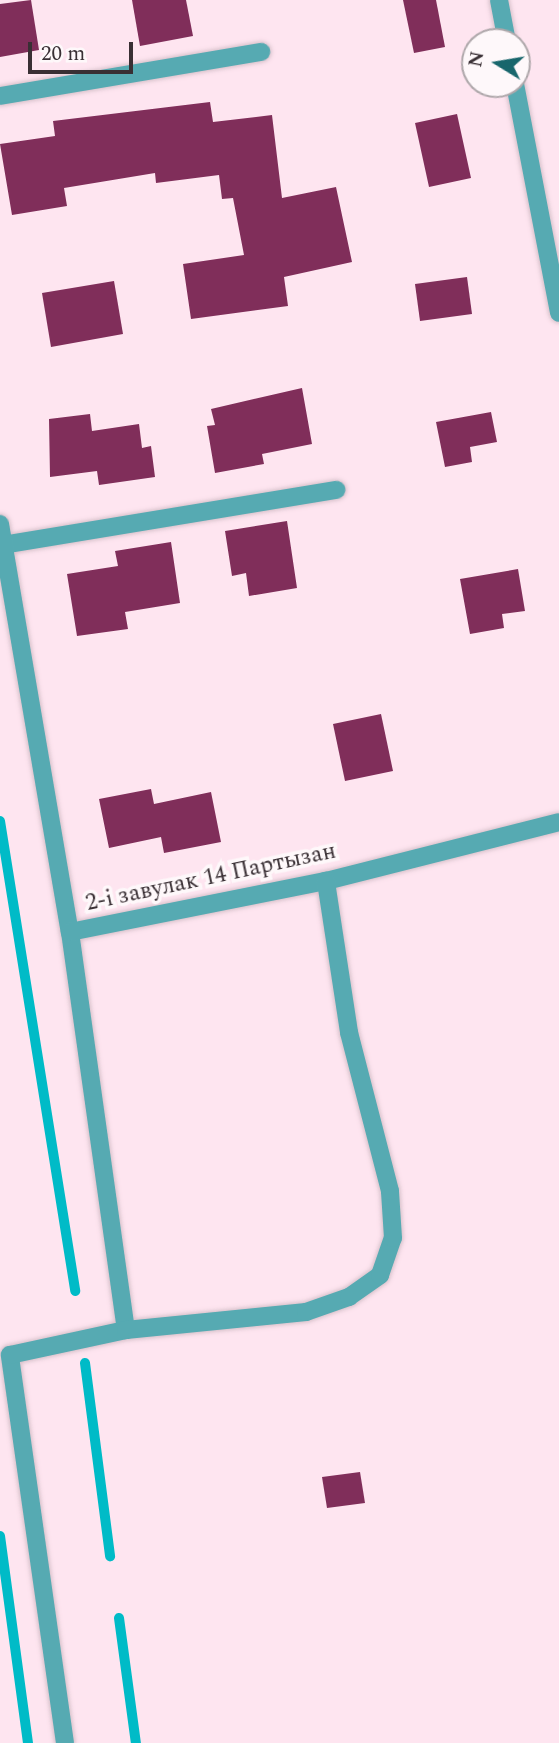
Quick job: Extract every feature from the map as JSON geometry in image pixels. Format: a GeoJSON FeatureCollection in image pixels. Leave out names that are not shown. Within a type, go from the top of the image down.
{"type":"FeatureCollection","features":[{"type":"Feature","properties":{"kind":"street"},"geometry":{"type":"LineString","coordinates":[[499,0],[504,28]]}},
{"type":"Feature","properties":{"kind":"street"},"geometry":{"type":"LineString","coordinates":[[0,96],[261,52]]}},
{"type":"Feature","properties":{"kind":"street"},"geometry":{"type":"LineString","coordinates":[[518,98],[559,313]]}},
{"type":"Feature","properties":{"kind":"street"},"geometry":{"type":"LineString","coordinates":[[3,545],[337,490]]}},
{"type":"Feature","properties":{"kind":"street","name":"2-і завулак 14 Партызан"},"geometry":{"type":"LineString","coordinates":[[0,524],[71,932],[326,881],[559,822]]}},
{"type":"Feature","properties":{"kind":"street"},"geometry":{"type":"LineString","coordinates":[[65,1743],[10,1355],[126,1330],[306,1312],[349,1297],[380,1275],[393,1238],[390,1191],[349,1032],[326,881]]}},
{"type":"Feature","properties":{"kind":"street"},"geometry":{"type":"LineString","coordinates":[[71,932],[126,1330]]}},
{"type":"Feature","properties":{"kind":"building"},"geometry":{"type":"Polygon","coordinates":[[[31,0],[39,50],[0,57],[0,4],[31,0]]]}},
{"type":"Feature","properties":{"kind":"building"},"geometry":{"type":"Polygon","coordinates":[[[132,0],[186,0],[193,36],[140,46],[132,0]]]}},
{"type":"Feature","properties":{"kind":"building"},"geometry":{"type":"Polygon","coordinates":[[[403,0],[436,0],[445,47],[414,53],[403,0]]]}},
{"type":"Feature","properties":{"kind":"building"},"geometry":{"type":"Polygon","coordinates":[[[210,102],[213,122],[272,115],[282,198],[336,187],[352,262],[284,277],[288,306],[191,319],[183,264],[244,255],[233,198],[222,199],[219,175],[156,183],[155,173],[64,188],[67,206],[12,215],[0,144],[55,136],[53,121],[210,102]]]}},
{"type":"Feature","properties":{"kind":"building"},"geometry":{"type":"Polygon","coordinates":[[[457,114],[471,178],[429,187],[415,123],[457,114]]]}},
{"type":"Feature","properties":{"kind":"building"},"geometry":{"type":"Polygon","coordinates":[[[467,277],[472,314],[420,321],[415,284],[467,277]]]}},
{"type":"Feature","properties":{"kind":"building"},"geometry":{"type":"Polygon","coordinates":[[[114,281],[123,334],[51,347],[42,293],[114,281]]]}},
{"type":"Feature","properties":{"kind":"building"},"geometry":{"type":"Polygon","coordinates":[[[302,388],[312,444],[262,454],[264,464],[215,473],[207,426],[215,425],[211,409],[302,388]]]}},
{"type":"Feature","properties":{"kind":"building"},"geometry":{"type":"Polygon","coordinates":[[[491,412],[497,442],[470,447],[472,462],[445,467],[436,422],[491,412]]]}},
{"type":"Feature","properties":{"kind":"building"},"geometry":{"type":"Polygon","coordinates":[[[90,414],[92,431],[139,424],[142,448],[151,446],[155,477],[99,485],[97,471],[50,477],[49,419],[90,414]]]}},
{"type":"Feature","properties":{"kind":"building"},"geometry":{"type":"Polygon","coordinates":[[[287,521],[297,588],[249,596],[246,573],[232,576],[225,531],[287,521]]]}},
{"type":"Feature","properties":{"kind":"building"},"geometry":{"type":"Polygon","coordinates":[[[171,542],[180,603],[125,612],[128,629],[77,636],[67,574],[118,566],[115,551],[171,542]]]}},
{"type":"Feature","properties":{"kind":"building"},"geometry":{"type":"Polygon","coordinates":[[[518,569],[525,611],[502,614],[504,628],[470,634],[460,579],[518,569]]]}},
{"type":"Feature","properties":{"kind":"building"},"geometry":{"type":"Polygon","coordinates":[[[381,714],[393,771],[345,781],[333,724],[381,714]]]}},
{"type":"Feature","properties":{"kind":"building"},"geometry":{"type":"Polygon","coordinates":[[[151,789],[154,804],[211,792],[221,842],[164,853],[161,837],[109,848],[99,799],[151,789]]]}},
{"type":"Feature","properties":{"kind":"building"},"geometry":{"type":"Polygon","coordinates":[[[360,1472],[365,1503],[327,1508],[322,1477],[360,1472]]]}},
{"type":"Feature","properties":{"kind":"waterway"},"geometry":{"type":"LineString","coordinates":[[0,821],[75,1291]]}},
{"type":"Feature","properties":{"kind":"waterway"},"geometry":{"type":"LineString","coordinates":[[85,1363],[110,1556]]}},
{"type":"Feature","properties":{"kind":"waterway"},"geometry":{"type":"LineString","coordinates":[[0,1536],[28,1743]]}},
{"type":"Feature","properties":{"kind":"waterway"},"geometry":{"type":"LineString","coordinates":[[119,1618],[136,1743]]}}]}
